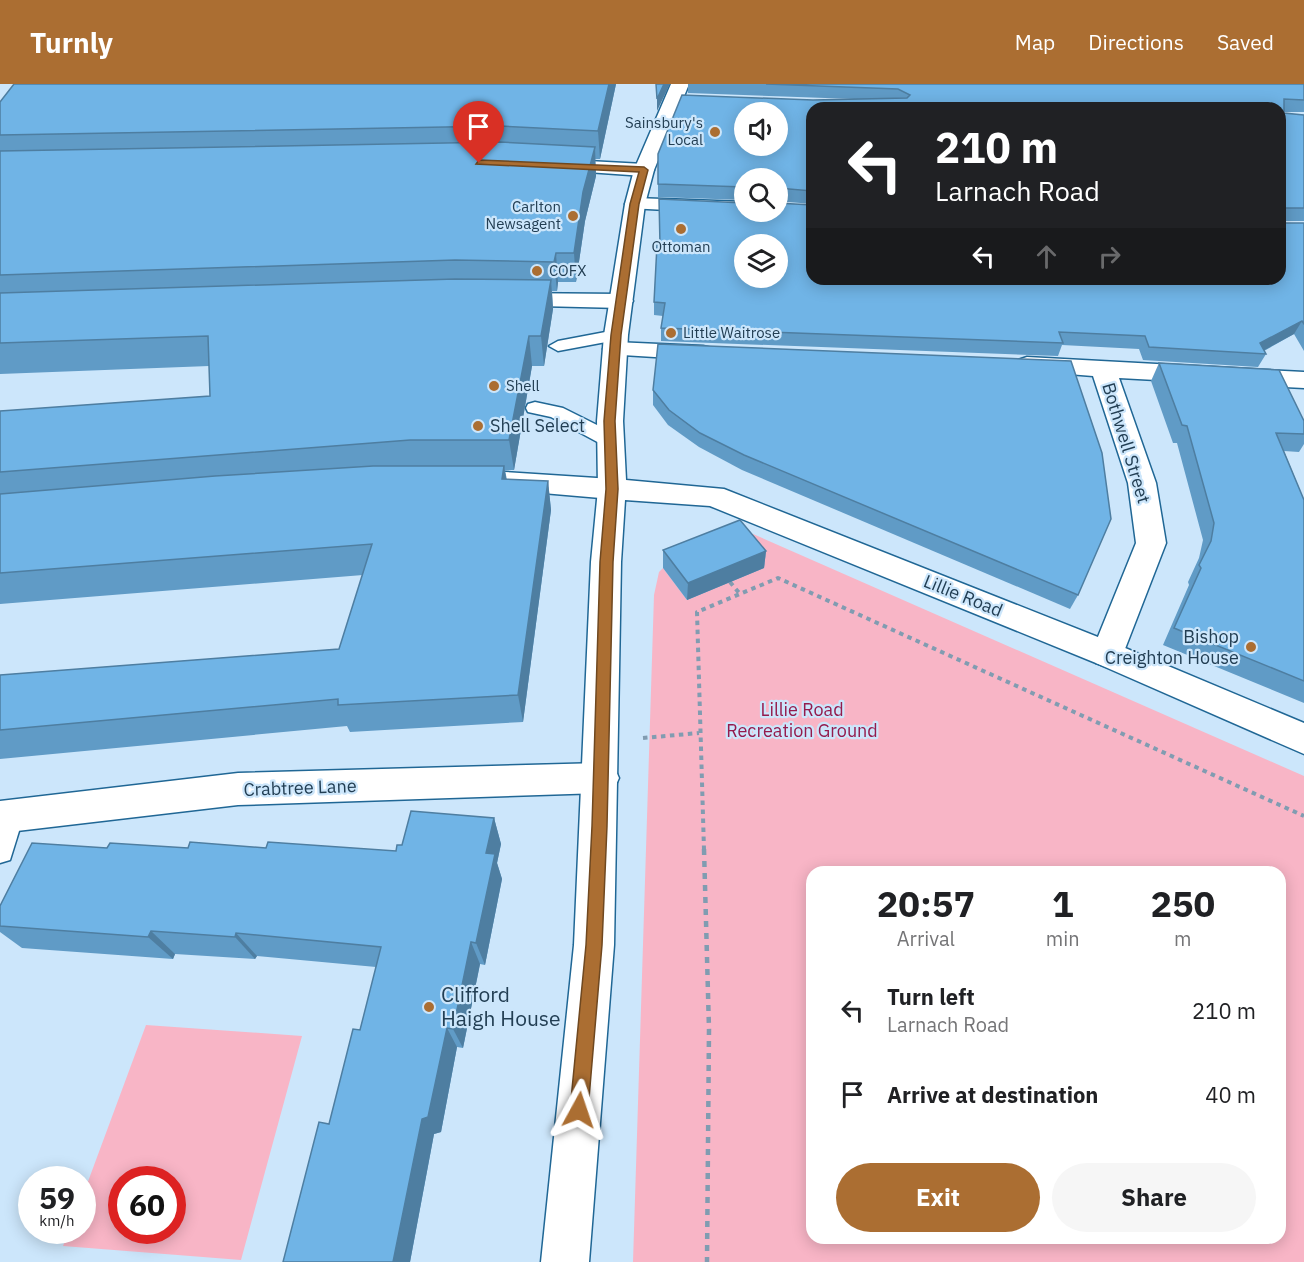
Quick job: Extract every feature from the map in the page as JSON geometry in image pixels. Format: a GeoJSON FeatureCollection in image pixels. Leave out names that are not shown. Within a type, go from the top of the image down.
{"type":"FeatureCollection","features":[{"type":"Feature","properties":{"kind":"main road"},"geometry":{"type":"LineString","coordinates":[[565,1262],[594,945],[602,760],[606,562],[612,489],[610,440],[615,342],[635,204],[644,170],[682,95]]}},
{"type":"Feature","properties":{"kind":"main road"},"geometry":{"type":"LineString","coordinates":[[536,164],[644,170]]}},
{"type":"Feature","properties":{"kind":"main road"},"geometry":{"type":"LineString","coordinates":[[635,204],[734,208]]}},
{"type":"Feature","properties":{"kind":"main road"},"geometry":{"type":"LineString","coordinates":[[483,300],[621,301]]}},
{"type":"Feature","properties":{"kind":"main road"},"geometry":{"type":"LineString","coordinates":[[615,342],[727,354]]}},
{"type":"Feature","properties":{"kind":"main road"},"geometry":{"type":"LineString","coordinates":[[1009,365],[1304,380]]}},
{"type":"Feature","properties":{"kind":"main road","name":"Bothwell Street"},"geometry":{"type":"LineString","coordinates":[[1103,368],[1142,483],[1151,543],[1107,654]]}},
{"type":"Feature","properties":{"kind":"main road","name":"Lillie Road"},"geometry":{"type":"LineString","coordinates":[[483,482],[538,482],[714,496],[1107,654],[1304,740]]}},
{"type":"Feature","properties":{"kind":"main road","name":"Crabtree Lane"},"geometry":{"type":"LineString","coordinates":[[5,816],[238,789],[602,760]]}},
{"type":"Feature","properties":{"kind":"lane"},"geometry":{"type":"LineString","coordinates":[[558,346],[615,342]]}},
{"type":"Feature","properties":{"kind":"lane"},"geometry":{"type":"LineString","coordinates":[[535,408],[556,412],[610,440]]}},
{"type":"Feature","properties":{"kind":"lane"},"geometry":{"type":"LineString","coordinates":[[0,851],[5,816]]}},
{"type":"Feature","properties":{"kind":"path"},"geometry":{"type":"LineString","coordinates":[[707,1262],[709,1029],[697,612],[778,578],[1304,816]]}},
{"type":"Feature","properties":{"kind":"path"},"geometry":{"type":"LineString","coordinates":[[730,582],[740,594]]}},
{"type":"Feature","properties":{"kind":"path"},"geometry":{"type":"LineString","coordinates":[[602,760],[699,734]]}},
{"type":"Feature","properties":{"kind":"green space","name":"Lillie Road Recreation Ground"},"geometry":{"type":"Polygon","coordinates":[[[733,531],[753,534],[1304,776],[1304,1262],[633,1262],[654,595],[659,572],[663,568],[687,600],[763,568],[733,531]]]}},
{"type":"Feature","properties":{"kind":"green space"},"geometry":{"type":"Polygon","coordinates":[[[146,1025],[302,1036],[241,1260],[63,1246],[64,1244],[96,1244],[96,1166],[94,1166],[146,1025]]]}},
{"type":"Feature","properties":{"kind":"building"},"geometry":{"type":"Polygon","coordinates":[[[14,84],[609,84],[598,131],[500,126],[0,135],[0,102],[14,84]]]}},
{"type":"Feature","properties":{"kind":"building"},"geometry":{"type":"Polygon","coordinates":[[[656,84],[664,84],[657,99],[656,84]]]}},
{"type":"Feature","properties":{"kind":"building"},"geometry":{"type":"Polygon","coordinates":[[[766,84],[1304,84],[1304,100],[1284,99],[1284,102],[806,102],[806,190],[788,189],[788,168],[734,168],[734,187],[658,184],[658,154],[682,95],[813,100],[907,98],[910,95],[898,89],[766,84]]]}},
{"type":"Feature","properties":{"kind":"building"},"geometry":{"type":"Polygon","coordinates":[[[1286,113],[1304,115],[1304,208],[1286,208],[1286,113]]]}},
{"type":"Feature","properties":{"kind":"building"},"geometry":{"type":"Polygon","coordinates":[[[500,142],[595,147],[583,192],[574,253],[556,253],[554,262],[455,260],[0,275],[0,151],[500,142]]]}},
{"type":"Feature","properties":{"kind":"building"},"geometry":{"type":"Polygon","coordinates":[[[659,199],[734,203],[734,222],[788,222],[788,204],[806,205],[806,285],[1286,285],[1286,223],[1304,223],[1304,324],[1302,321],[1260,343],[1266,354],[1149,347],[1145,336],[1059,332],[1063,343],[661,328],[665,303],[654,302],[657,245],[660,245],[659,199]]]}},
{"type":"Feature","properties":{"kind":"building"},"geometry":{"type":"Polygon","coordinates":[[[455,279],[551,280],[541,336],[529,336],[509,440],[410,440],[0,472],[0,411],[210,396],[208,336],[0,343],[0,293],[455,279]]]}},
{"type":"Feature","properties":{"kind":"building"},"geometry":{"type":"Polygon","coordinates":[[[658,344],[1071,361],[1102,453],[1111,519],[1078,595],[744,455],[700,433],[669,410],[653,390],[658,344]]]}},
{"type":"Feature","properties":{"kind":"building"},"geometry":{"type":"Polygon","coordinates":[[[1159,363],[1279,370],[1304,421],[1304,434],[1276,433],[1304,500],[1304,681],[1174,628],[1201,568],[1199,565],[1211,541],[1214,523],[1187,426],[1182,425],[1159,363]]]}},
{"type":"Feature","properties":{"kind":"building"},"geometry":{"type":"Polygon","coordinates":[[[373,466],[504,466],[502,479],[548,481],[518,695],[338,705],[338,699],[0,730],[0,675],[339,649],[372,544],[0,573],[0,494],[215,476],[373,466]]]}},
{"type":"Feature","properties":{"kind":"building"},"geometry":{"type":"Polygon","coordinates":[[[740,520],[766,551],[688,583],[663,550],[740,520]]]}},
{"type":"Feature","properties":{"kind":"building","name":"Clifford Haigh House"},"geometry":{"type":"Polygon","coordinates":[[[411,811],[494,818],[486,853],[495,854],[476,943],[471,942],[453,1029],[447,1028],[428,1117],[422,1119],[393,1262],[283,1262],[319,1122],[329,1124],[353,1029],[360,1030],[381,947],[236,933],[235,937],[151,931],[148,937],[0,926],[0,906],[32,843],[107,848],[110,843],[188,848],[190,842],[266,848],[268,842],[396,851],[397,845],[402,845],[411,811]]]}},
{"type":"Feature","properties":{"kind":"place","name":"Sainsbury's Local"},"geometry":{"type":"Point","coordinates":[715,132]}},
{"type":"Feature","properties":{"kind":"place","name":"Carlton Newsagent"},"geometry":{"type":"Point","coordinates":[573,216]}},
{"type":"Feature","properties":{"kind":"place","name":"Ottoman"},"geometry":{"type":"Point","coordinates":[681,229]}},
{"type":"Feature","properties":{"kind":"place","name":"COFX"},"geometry":{"type":"Point","coordinates":[537,271]}},
{"type":"Feature","properties":{"kind":"place","name":"Little Waitrose"},"geometry":{"type":"Point","coordinates":[671,333]}},
{"type":"Feature","properties":{"kind":"place","name":"Shell"},"geometry":{"type":"Point","coordinates":[494,386]}},
{"type":"Feature","properties":{"kind":"place","name":"Shell Select"},"geometry":{"type":"Point","coordinates":[478,426]}},
{"type":"Feature","properties":{"kind":"place","name":"Bishop Creighton House"},"geometry":{"type":"Point","coordinates":[1251,647]}},
{"type":"Feature","properties":{"kind":"place","name":"Clifford Haigh House"},"geometry":{"type":"Point","coordinates":[429,1007]}},
{"type":"Feature","properties":{"kind":"route"},"geometry":{"type":"LineString","coordinates":[[479,163],[503,162],[644,170],[635,204],[616,335],[610,421],[612,489],[606,562],[594,945],[579,1110]]}}]}
